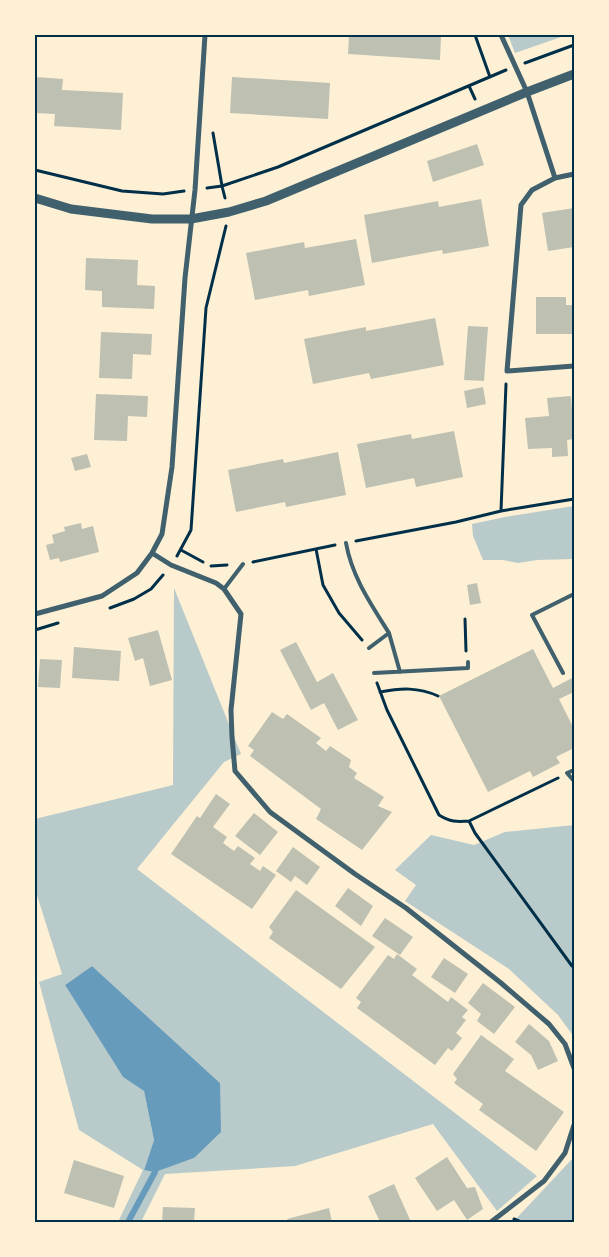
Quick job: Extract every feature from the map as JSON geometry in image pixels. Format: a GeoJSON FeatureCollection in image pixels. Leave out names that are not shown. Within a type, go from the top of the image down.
{"type":"FeatureCollection","features":[{"type":"Feature","properties":{"kind":"street"},"geometry":{"type":"LineString","coordinates":[[35,614],[102,596],[137,573],[152,553],[162,534],[172,467],[185,278],[196,190],[205,35]]}},
{"type":"Feature","properties":{"kind":"street"},"geometry":{"type":"LineString","coordinates":[[501,35],[527,92],[555,178]]}},
{"type":"Feature","properties":{"kind":"street"},"geometry":{"type":"LineString","coordinates":[[35,198],[71,209],[152,219],[191,219],[229,212],[266,201],[574,74]]}},
{"type":"Feature","properties":{"kind":"street"},"geometry":{"type":"LineString","coordinates":[[574,174],[555,178],[532,190],[521,204],[507,370],[574,366]]}},
{"type":"Feature","properties":{"kind":"street"},"geometry":{"type":"LineString","coordinates":[[152,553],[171,566],[216,583],[224,589],[241,614],[231,710],[235,771],[270,812],[355,874],[406,908],[501,983],[549,1024],[565,1044],[574,1068]]}},
{"type":"Feature","properties":{"kind":"street"},"geometry":{"type":"LineString","coordinates":[[491,1222],[544,1181],[565,1153],[574,1124]]}},
{"type":"Feature","properties":{"kind":"lane"},"geometry":{"type":"LineString","coordinates":[[346,543],[358,583],[388,633],[400,672]]}},
{"type":"Feature","properties":{"kind":"lane"},"geometry":{"type":"LineString","coordinates":[[224,589],[243,564]]}},
{"type":"Feature","properties":{"kind":"lane"},"geometry":{"type":"LineString","coordinates":[[563,672],[532,615],[574,594]]}},
{"type":"Feature","properties":{"kind":"lane"},"geometry":{"type":"LineString","coordinates":[[369,648],[388,633]]}},
{"type":"Feature","properties":{"kind":"lane"},"geometry":{"type":"LineString","coordinates":[[374,672],[468,668],[468,662]]}},
{"type":"Feature","properties":{"kind":"lane"},"geometry":{"type":"LineString","coordinates":[[574,770],[568,773],[574,781]]}},
{"type":"Feature","properties":{"kind":"path"},"geometry":{"type":"LineString","coordinates":[[475,35],[490,77]]}},
{"type":"Feature","properties":{"kind":"path"},"geometry":{"type":"LineString","coordinates":[[35,170],[122,192],[163,194],[222,186],[278,167],[515,66],[574,45]]}},
{"type":"Feature","properties":{"kind":"path"},"geometry":{"type":"LineString","coordinates":[[501,511],[507,370]]}},
{"type":"Feature","properties":{"kind":"path"},"geometry":{"type":"LineString","coordinates":[[181,550],[210,566],[243,564],[456,522],[501,511],[574,499]]}},
{"type":"Feature","properties":{"kind":"path"},"geometry":{"type":"LineString","coordinates":[[316,549],[323,585],[339,613],[369,648]]}},
{"type":"Feature","properties":{"kind":"path"},"geometry":{"type":"LineString","coordinates":[[465,619],[466,645]]}},
{"type":"Feature","properties":{"kind":"path"},"geometry":{"type":"LineString","coordinates":[[374,672],[387,710],[439,816],[449,821],[469,821],[568,773]]}},
{"type":"Feature","properties":{"kind":"path"},"geometry":{"type":"LineString","coordinates":[[380,692],[420,689],[438,696]]}},
{"type":"Feature","properties":{"kind":"path"},"geometry":{"type":"LineString","coordinates":[[469,821],[475,833],[572,966],[574,966]]}},
{"type":"Feature","properties":{"kind":"shaded area"},"geometry":{"type":"Polygon","coordinates":[[[508,35],[567,35],[515,53],[508,35]]]}},
{"type":"Feature","properties":{"kind":"shaded area"},"geometry":{"type":"Polygon","coordinates":[[[574,506],[574,559],[537,560],[518,563],[503,560],[483,560],[473,536],[472,524],[574,506]]]}},
{"type":"Feature","properties":{"kind":"shaded area"},"geometry":{"type":"Polygon","coordinates":[[[174,588],[241,754],[224,762],[137,869],[537,1176],[497,1211],[433,1124],[295,1166],[165,1174],[141,1222],[118,1222],[143,1170],[79,1130],[39,982],[62,974],[35,889],[35,819],[173,785],[174,588]],[[92,966],[65,985],[123,1077],[144,1091],[154,1140],[144,1170],[155,1171],[194,1158],[220,1083],[92,966]]]}},
{"type":"Feature","properties":{"kind":"shaded area"},"geometry":{"type":"Polygon","coordinates":[[[574,825],[574,1037],[558,1015],[509,969],[405,901],[416,885],[395,870],[431,835],[474,845],[505,832],[574,825]]]}},
{"type":"Feature","properties":{"kind":"shaded area"},"geometry":{"type":"Polygon","coordinates":[[[574,1156],[574,1222],[513,1222],[573,1158],[574,1156]]]}},
{"type":"Feature","properties":{"kind":"water"},"geometry":{"type":"Polygon","coordinates":[[[92,966],[220,1083],[221,1132],[194,1158],[155,1172],[144,1170],[154,1140],[144,1091],[123,1077],[65,985],[92,966]]]}},
{"type":"Feature","properties":{"kind":"building"},"geometry":{"type":"Polygon","coordinates":[[[349,35],[441,35],[440,60],[348,54],[349,35]]]}},
{"type":"Feature","properties":{"kind":"building"},"geometry":{"type":"Polygon","coordinates":[[[35,77],[63,79],[62,90],[123,93],[121,130],[54,126],[55,114],[35,113],[35,77]]]}},
{"type":"Feature","properties":{"kind":"building"},"geometry":{"type":"Polygon","coordinates":[[[232,77],[330,83],[328,119],[230,113],[232,77]]]}},
{"type":"Feature","properties":{"kind":"building"},"geometry":{"type":"Polygon","coordinates":[[[477,144],[484,165],[433,182],[427,161],[477,144]]]}},
{"type":"Feature","properties":{"kind":"building"},"geometry":{"type":"Polygon","coordinates":[[[481,199],[489,246],[443,254],[442,250],[372,263],[364,215],[438,201],[439,207],[481,199]]]}},
{"type":"Feature","properties":{"kind":"building"},"geometry":{"type":"Polygon","coordinates":[[[574,208],[574,247],[548,251],[542,213],[574,208]]]}},
{"type":"Feature","properties":{"kind":"building"},"geometry":{"type":"Polygon","coordinates":[[[356,239],[365,285],[309,296],[308,290],[255,300],[246,253],[304,242],[305,248],[356,239]]]}},
{"type":"Feature","properties":{"kind":"building"},"geometry":{"type":"Polygon","coordinates":[[[86,258],[138,260],[137,285],[155,286],[154,309],[102,307],[102,291],[85,290],[86,258]]]}},
{"type":"Feature","properties":{"kind":"building"},"geometry":{"type":"Polygon","coordinates":[[[536,297],[566,297],[566,305],[574,305],[574,334],[536,334],[536,297]]]}},
{"type":"Feature","properties":{"kind":"building"},"geometry":{"type":"Polygon","coordinates":[[[435,318],[444,365],[371,379],[369,373],[313,384],[304,339],[366,327],[366,331],[435,318]]]}},
{"type":"Feature","properties":{"kind":"building"},"geometry":{"type":"Polygon","coordinates":[[[468,326],[488,327],[484,381],[464,380],[468,326]]]}},
{"type":"Feature","properties":{"kind":"building"},"geometry":{"type":"Polygon","coordinates":[[[101,332],[152,334],[151,355],[133,354],[132,379],[99,378],[101,332]]]}},
{"type":"Feature","properties":{"kind":"building"},"geometry":{"type":"Polygon","coordinates":[[[483,387],[486,404],[467,408],[464,391],[483,387]]]}},
{"type":"Feature","properties":{"kind":"building"},"geometry":{"type":"Polygon","coordinates":[[[96,394],[148,396],[147,417],[128,416],[127,441],[94,440],[96,394]]]}},
{"type":"Feature","properties":{"kind":"building"},"geometry":{"type":"Polygon","coordinates":[[[571,396],[574,439],[567,440],[568,456],[552,457],[552,448],[528,449],[525,418],[549,416],[547,398],[571,396]]]}},
{"type":"Feature","properties":{"kind":"building"},"geometry":{"type":"Polygon","coordinates":[[[454,431],[463,477],[416,487],[414,478],[366,488],[357,444],[411,434],[412,439],[454,431]]]}},
{"type":"Feature","properties":{"kind":"building"},"geometry":{"type":"Polygon","coordinates":[[[338,452],[346,495],[286,507],[285,502],[236,512],[228,470],[283,459],[284,463],[338,452]]]}},
{"type":"Feature","properties":{"kind":"building"},"geometry":{"type":"Polygon","coordinates":[[[87,454],[91,467],[75,471],[71,458],[87,454]]]}},
{"type":"Feature","properties":{"kind":"building"},"geometry":{"type":"Polygon","coordinates":[[[81,523],[82,529],[93,526],[99,552],[60,562],[59,558],[50,560],[46,545],[54,543],[52,535],[65,531],[64,527],[81,523]]]}},
{"type":"Feature","properties":{"kind":"building"},"geometry":{"type":"Polygon","coordinates":[[[477,583],[481,603],[470,605],[467,585],[477,583]]]}},
{"type":"Feature","properties":{"kind":"building"},"geometry":{"type":"Polygon","coordinates":[[[158,630],[172,680],[150,686],[143,658],[135,661],[128,638],[158,630]]]}},
{"type":"Feature","properties":{"kind":"building"},"geometry":{"type":"Polygon","coordinates":[[[296,642],[317,682],[333,673],[358,720],[338,730],[324,703],[311,710],[280,650],[296,642]]]}},
{"type":"Feature","properties":{"kind":"building"},"geometry":{"type":"Polygon","coordinates":[[[74,647],[121,651],[119,681],[72,678],[74,647]]]}},
{"type":"Feature","properties":{"kind":"building"},"geometry":{"type":"Polygon","coordinates":[[[533,649],[553,688],[574,677],[574,692],[559,699],[574,729],[574,748],[556,757],[560,763],[533,777],[530,771],[488,792],[439,696],[533,649]]]}},
{"type":"Feature","properties":{"kind":"building"},"geometry":{"type":"Polygon","coordinates":[[[40,659],[62,660],[60,688],[38,687],[40,659]]]}},
{"type":"Feature","properties":{"kind":"building"},"geometry":{"type":"Polygon","coordinates":[[[272,712],[283,719],[287,714],[321,738],[316,743],[326,751],[330,746],[351,760],[349,767],[357,773],[354,778],[384,797],[378,806],[392,812],[362,850],[316,819],[321,809],[250,756],[254,750],[248,746],[272,712]]]}},
{"type":"Feature","properties":{"kind":"building"},"geometry":{"type":"Polygon","coordinates":[[[216,794],[230,804],[213,827],[227,837],[223,843],[234,851],[238,846],[255,858],[250,864],[260,871],[263,866],[276,875],[252,909],[171,854],[197,816],[200,818],[216,794]]]}},
{"type":"Feature","properties":{"kind":"building"},"geometry":{"type":"Polygon","coordinates":[[[254,813],[278,832],[260,855],[235,836],[254,813]]]}},
{"type":"Feature","properties":{"kind":"building"},"geometry":{"type":"Polygon","coordinates":[[[293,847],[320,867],[307,885],[295,876],[291,882],[276,871],[293,847]]]}},
{"type":"Feature","properties":{"kind":"building"},"geometry":{"type":"Polygon","coordinates":[[[348,888],[373,906],[361,926],[335,906],[348,888]]]}},
{"type":"Feature","properties":{"kind":"building"},"geometry":{"type":"Polygon","coordinates":[[[296,890],[375,947],[341,989],[269,938],[273,932],[269,927],[296,890]]]}},
{"type":"Feature","properties":{"kind":"building"},"geometry":{"type":"Polygon","coordinates":[[[385,918],[413,937],[400,955],[372,936],[385,918]]]}},
{"type":"Feature","properties":{"kind":"building"},"geometry":{"type":"Polygon","coordinates":[[[397,954],[417,969],[412,975],[448,1002],[451,997],[468,1010],[462,1017],[466,1020],[456,1033],[462,1038],[452,1051],[448,1048],[435,1065],[357,1008],[361,1002],[356,998],[388,955],[394,959],[397,954]]]}},
{"type":"Feature","properties":{"kind":"building"},"geometry":{"type":"Polygon","coordinates":[[[444,958],[468,974],[455,993],[431,977],[444,958]]]}},
{"type":"Feature","properties":{"kind":"building"},"geometry":{"type":"Polygon","coordinates":[[[483,983],[515,1007],[494,1034],[477,1021],[481,1014],[468,1003],[483,983]]]}},
{"type":"Feature","properties":{"kind":"building"},"geometry":{"type":"Polygon","coordinates":[[[529,1024],[549,1041],[558,1061],[538,1070],[531,1055],[515,1042],[529,1024]]]}},
{"type":"Feature","properties":{"kind":"building"},"geometry":{"type":"Polygon","coordinates":[[[481,1035],[514,1059],[505,1071],[564,1112],[536,1151],[479,1110],[483,1104],[454,1083],[457,1079],[453,1074],[481,1035]]]}},
{"type":"Feature","properties":{"kind":"building"},"geometry":{"type":"Polygon","coordinates":[[[447,1157],[467,1188],[475,1187],[483,1209],[467,1220],[454,1200],[437,1211],[415,1178],[447,1157]]]}},
{"type":"Feature","properties":{"kind":"building"},"geometry":{"type":"Polygon","coordinates":[[[74,1160],[124,1176],[114,1208],[64,1193],[74,1160]]]}},
{"type":"Feature","properties":{"kind":"building"},"geometry":{"type":"Polygon","coordinates":[[[394,1184],[411,1222],[380,1222],[368,1196],[394,1184]]]}},
{"type":"Feature","properties":{"kind":"building"},"geometry":{"type":"Polygon","coordinates":[[[163,1207],[195,1208],[194,1222],[162,1222],[163,1207]]]}},
{"type":"Feature","properties":{"kind":"building"},"geometry":{"type":"Polygon","coordinates":[[[329,1208],[332,1222],[288,1222],[287,1219],[329,1208]]]}},
{"type":"Feature","properties":{"kind":"waterway"},"geometry":{"type":"LineString","coordinates":[[128,1222],[155,1172]]}}]}
